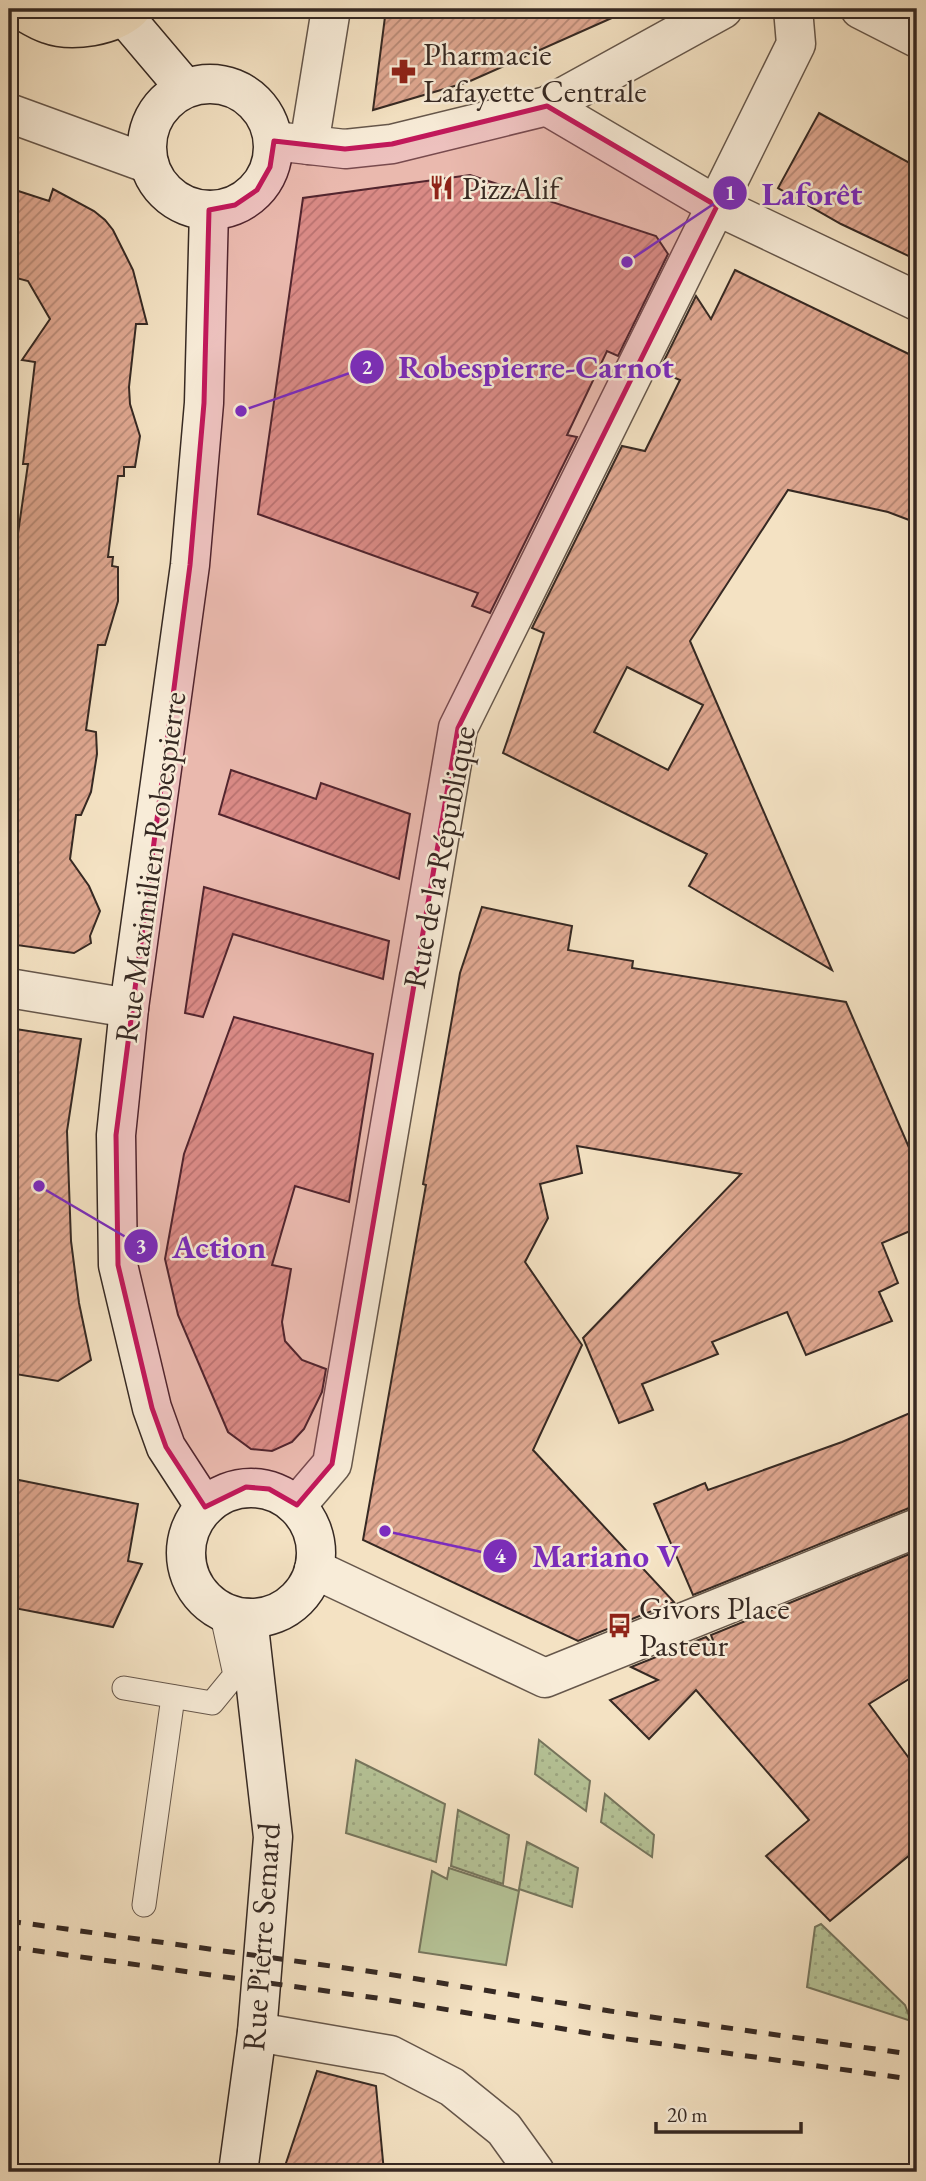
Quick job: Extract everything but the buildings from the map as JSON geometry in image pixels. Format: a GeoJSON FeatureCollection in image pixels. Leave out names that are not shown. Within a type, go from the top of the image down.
{"type":"FeatureCollection","features":[{"type":"Feature","properties":{"kind":"main road"},"geometry":{"type":"LineString","coordinates":[[19,9],[50,25],[87,28],[127,12]]}},
{"type":"Feature","properties":{"kind":"street"},"geometry":{"type":"LineString","coordinates":[[331,9],[292,143],[270,167],[257,190],[235,205],[209,210],[190,207],[172,197],[158,183],[149,164],[147,142],[153,120],[166,101],[185,88],[208,83],[233,87],[253,99],[292,143],[345,149],[392,144],[547,106],[723,9]]}},
{"type":"Feature","properties":{"kind":"street","name":"Rue de la République"},"geometry":{"type":"LineString","coordinates":[[296,1505],[332,1464],[458,728],[796,44],[793,9]]}},
{"type":"Feature","properties":{"kind":"street"},"geometry":{"type":"LineString","coordinates":[[860,9],[917,38]]}},
{"type":"Feature","properties":{"kind":"street"},"geometry":{"type":"LineString","coordinates":[[127,12],[185,88]]}},
{"type":"Feature","properties":{"kind":"street"},"geometry":{"type":"LineString","coordinates":[[547,106],[717,206],[917,301]]}},
{"type":"Feature","properties":{"kind":"street"},"geometry":{"type":"LineString","coordinates":[[9,113],[149,164]]}},
{"type":"Feature","properties":{"kind":"street","name":"Rue Maximilien Robespierre"},"geometry":{"type":"LineString","coordinates":[[205,1507],[166,1447],[152,1408],[118,1265],[116,1135],[129,1008],[190,565],[204,404],[209,210]]}},
{"type":"Feature","properties":{"kind":"street"},"geometry":{"type":"LineString","coordinates":[[9,988],[129,1008]]}},
{"type":"Feature","properties":{"kind":"street"},"geometry":{"type":"LineString","coordinates":[[246,1487],[269,1489],[296,1505],[310,1523],[317,1547],[314,1569],[304,1591],[288,1607],[267,1616],[235,1615],[203,1597],[190,1577],[186,1555],[189,1532],[205,1507],[219,1496],[246,1487]]}},
{"type":"Feature","properties":{"kind":"street"},"geometry":{"type":"LineString","coordinates":[[314,1569],[545,1678],[917,1528]]}},
{"type":"Feature","properties":{"kind":"street","name":"Rue Pierre Semard"},"geometry":{"type":"LineString","coordinates":[[235,1615],[273,1837],[257,2032],[238,2172]]}},
{"type":"Feature","properties":{"kind":"street"},"geometry":{"type":"LineString","coordinates":[[257,2032],[390,2054],[452,2087],[504,2129],[535,2172]]}},
{"type":"Feature","properties":{"kind":"lane"},"geometry":{"type":"LineString","coordinates":[[124,1688],[212,1703],[235,1675],[235,1615]]}},
{"type":"Feature","properties":{"kind":"lane"},"geometry":{"type":"LineString","coordinates":[[144,1905],[173,1697]]}},
{"type":"Feature","properties":{"kind":"highlighted area"},"geometry":{"type":"Polygon","coordinates":[[[547,106],[717,206],[458,728],[332,1464],[297,1505],[269,1489],[246,1487],[205,1507],[166,1447],[152,1408],[118,1265],[116,1135],[190,565],[204,403],[209,210],[235,205],[257,190],[270,167],[274,141],[345,149],[392,144],[547,106]]]}},
{"type":"Feature","properties":{"kind":"green space"},"geometry":{"type":"Polygon","coordinates":[[[539,1740],[590,1781],[586,1811],[535,1774],[539,1740]]]}},
{"type":"Feature","properties":{"kind":"green space"},"geometry":{"type":"Polygon","coordinates":[[[356,1760],[445,1804],[436,1862],[346,1833],[356,1760]]]}},
{"type":"Feature","properties":{"kind":"green space"},"geometry":{"type":"Polygon","coordinates":[[[605,1794],[654,1835],[652,1857],[601,1822],[605,1794]]]}},
{"type":"Feature","properties":{"kind":"green space"},"geometry":{"type":"Polygon","coordinates":[[[458,1810],[509,1835],[503,1884],[451,1866],[458,1810]]]}},
{"type":"Feature","properties":{"kind":"green space"},"geometry":{"type":"Polygon","coordinates":[[[527,1842],[578,1868],[572,1907],[519,1889],[527,1842]]]}},
{"type":"Feature","properties":{"kind":"green space"},"geometry":{"type":"Polygon","coordinates":[[[449,1868],[519,1891],[506,1965],[419,1952],[432,1871],[447,1879],[449,1868]]]}},
{"type":"Feature","properties":{"kind":"green space"},"geometry":{"type":"Polygon","coordinates":[[[821,1924],[905,2005],[911,2021],[807,1987],[815,1927],[821,1924]]]}},
{"type":"Feature","properties":{"kind":"railway"},"geometry":{"type":"LineString","coordinates":[[9,1921],[381,1973],[610,2011],[917,2055]]}},
{"type":"Feature","properties":{"kind":"railway"},"geometry":{"type":"LineString","coordinates":[[9,1947],[377,1998],[606,2036],[917,2080]]}},
{"type":"Feature","properties":{"kind":"place","name":"Pharmacie Lafayette Centrale"},"geometry":{"type":"Point","coordinates":[403,72]}},
{"type":"Feature","properties":{"kind":"place","name":"PizzAlif"},"geometry":{"type":"Point","coordinates":[442,188]}},
{"type":"Feature","properties":{"kind":"place","name":"Laforêt"},"geometry":{"type":"Point","coordinates":[627,262]}},
{"type":"Feature","properties":{"kind":"place","name":"Robespierre-Carnot"},"geometry":{"type":"Point","coordinates":[241,411]}},
{"type":"Feature","properties":{"kind":"place","name":"Action"},"geometry":{"type":"Point","coordinates":[39,1186]}},
{"type":"Feature","properties":{"kind":"place","name":"Mariano V"},"geometry":{"type":"Point","coordinates":[385,1531]}},
{"type":"Feature","properties":{"kind":"place","name":"Givors Place Pasteur"},"geometry":{"type":"Point","coordinates":[619,1626]}}]}
